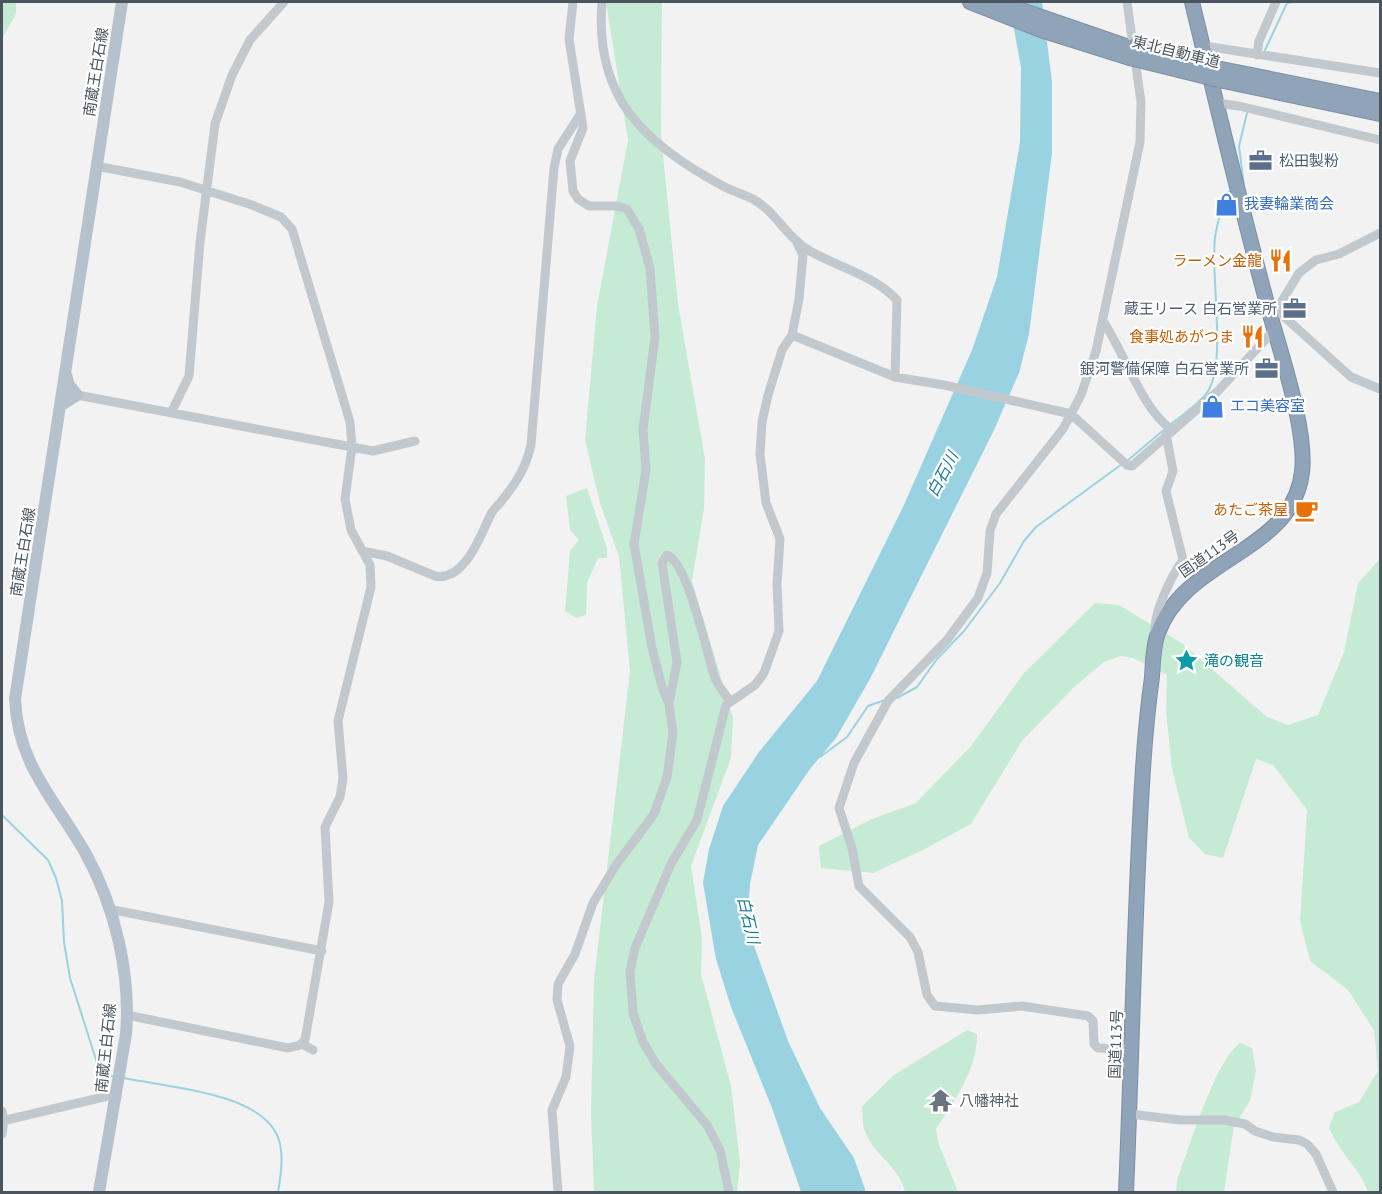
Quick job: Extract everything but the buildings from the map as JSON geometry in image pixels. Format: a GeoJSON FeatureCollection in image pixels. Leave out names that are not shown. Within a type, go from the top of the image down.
{"type":"FeatureCollection","features":[{"type":"Feature","properties":{"kind":"highway","name":"東北自動車道"},"geometry":{"type":"LineString","coordinates":[[970,2],[1087,45],[1218,74],[1380,114]]}},
{"type":"Feature","properties":{"kind":"highway","name":"東北自動車道"},"geometry":{"type":"LineString","coordinates":[[998,2],[1095,36],[1218,74],[1380,101]]}},
{"type":"Feature","properties":{"kind":"highway","name":"国道113号"},"geometry":{"type":"LineString","coordinates":[[1126,1192],[1140,816],[1146,726],[1156,636],[1163,621],[1186,590],[1281,521],[1298,491],[1302,476],[1301,439],[1192,2]]}},
{"type":"Feature","properties":{"kind":"main road","name":"南蔵王白石線"},"geometry":{"type":"LineString","coordinates":[[99,1192],[120,1078],[127,1015],[124,973],[109,909],[85,853],[28,762],[16,717],[20,668],[122,2]]}},
{"type":"Feature","properties":{"kind":"main road"},"geometry":{"type":"LineString","coordinates":[[60,406],[77,395],[69,385],[66,372]]}},
{"type":"Feature","properties":{"kind":"street"},"geometry":{"type":"LineString","coordinates":[[171,413],[189,376],[214,124],[232,75],[250,40],[284,2]]}},
{"type":"Feature","properties":{"kind":"street"},"geometry":{"type":"LineString","coordinates":[[558,1192],[552,1110],[564,1084],[570,1047],[556,1000],[558,984],[575,954],[593,903],[616,865],[654,814],[671,761],[673,733],[669,704],[652,648],[634,544],[646,470],[643,429],[654,343],[650,268],[639,229],[627,210],[617,206],[589,206],[578,199],[573,191],[570,161],[583,131],[569,39],[573,2]]}},
{"type":"Feature","properties":{"kind":"street"},"geometry":{"type":"LineString","coordinates":[[602,2],[600,44],[610,79],[618,98],[638,125],[678,160],[725,187],[754,199],[797,243],[803,255],[792,335],[782,350],[774,372],[762,423],[760,469],[766,503],[780,539],[777,584],[779,631],[764,673],[755,685],[730,701],[725,710],[698,820],[671,864],[635,948],[630,971],[633,1013],[643,1042],[656,1064],[707,1125],[720,1150],[729,1192]]}},
{"type":"Feature","properties":{"kind":"street"},"geometry":{"type":"LineString","coordinates":[[1127,2],[1141,102],[1140,142],[1109,282],[1103,321],[1096,351],[1081,395],[1062,429],[996,514],[990,531],[987,573],[978,598],[947,640],[890,699],[855,763],[839,808],[852,848],[860,886],[910,937],[918,952],[930,1000],[941,1008],[978,1010],[1022,1006],[1088,1016],[1092,1021],[1094,1044],[1098,1048],[1132,1049]]}},
{"type":"Feature","properties":{"kind":"street"},"geometry":{"type":"LineString","coordinates":[[1257,55],[1260,41],[1276,2]]}},
{"type":"Feature","properties":{"kind":"street"},"geometry":{"type":"LineString","coordinates":[[1203,49],[1211,47],[1380,73]]}},
{"type":"Feature","properties":{"kind":"street"},"geometry":{"type":"LineString","coordinates":[[1217,103],[1239,106],[1380,140]]}},
{"type":"Feature","properties":{"kind":"street"},"geometry":{"type":"LineString","coordinates":[[362,551],[387,556],[435,576],[443,577],[472,552],[492,512],[521,476],[531,445],[556,156],[581,113]]}},
{"type":"Feature","properties":{"kind":"street"},"geometry":{"type":"LineString","coordinates":[[96,166],[180,182],[252,205],[281,217],[292,229],[350,422],[352,447],[345,499],[351,530],[370,565],[371,586],[338,721],[343,778],[340,797],[325,827],[329,891],[322,951],[306,1036],[302,1044]]}},
{"type":"Feature","properties":{"kind":"street"},"geometry":{"type":"LineString","coordinates":[[1270,314],[1276,311],[1299,273],[1316,260],[1339,254],[1380,233]]}},
{"type":"Feature","properties":{"kind":"street"},"geometry":{"type":"LineString","coordinates":[[797,243],[887,289],[897,300],[895,377]]}},
{"type":"Feature","properties":{"kind":"street"},"geometry":{"type":"LineString","coordinates":[[1270,314],[1280,313],[1351,377],[1380,389]]}},
{"type":"Feature","properties":{"kind":"street"},"geometry":{"type":"LineString","coordinates":[[1103,321],[1115,339],[1144,398],[1168,429],[1173,471],[1166,491],[1183,560],[1157,610],[1154,629],[1156,636]]}},
{"type":"Feature","properties":{"kind":"street"},"geometry":{"type":"LineString","coordinates":[[792,335],[895,377],[944,385],[1023,405],[1071,414],[1125,463],[1132,466],[1144,459],[1168,429],[1218,391],[1275,329]]}},
{"type":"Feature","properties":{"kind":"street"},"geometry":{"type":"LineString","coordinates":[[77,395],[373,451],[415,441]]}},
{"type":"Feature","properties":{"kind":"street"},"geometry":{"type":"LineString","coordinates":[[669,704],[677,673],[662,563],[667,555],[676,562],[683,577],[715,678],[730,701]]}},
{"type":"Feature","properties":{"kind":"street"},"geometry":{"type":"LineString","coordinates":[[109,909],[322,951]]}},
{"type":"Feature","properties":{"kind":"street"},"geometry":{"type":"LineString","coordinates":[[127,1015],[288,1048],[302,1044],[313,1050]]}},
{"type":"Feature","properties":{"kind":"street"},"geometry":{"type":"LineString","coordinates":[[2,1134],[2,1117],[108,1096],[117,1097]]}},
{"type":"Feature","properties":{"kind":"street"},"geometry":{"type":"LineString","coordinates":[[1130,1114],[1180,1120],[1224,1120],[1245,1124],[1255,1131],[1273,1137],[1299,1140],[1307,1144],[1316,1154],[1332,1192]]}},
{"type":"Feature","properties":{"kind":"green space"},"geometry":{"type":"Polygon","coordinates":[[[2,2],[16,2],[16,14],[2,39],[2,2]]]}},
{"type":"Feature","properties":{"kind":"green space"},"geometry":{"type":"Polygon","coordinates":[[[606,2],[662,2],[661,135],[678,304],[705,459],[704,509],[692,581],[733,718],[731,758],[691,866],[702,939],[701,974],[731,1086],[740,1163],[737,1192],[594,1192],[591,1114],[594,980],[630,671],[619,557],[600,503],[585,440],[597,306],[628,140],[606,2]]]}},
{"type":"Feature","properties":{"kind":"green space"},"geometry":{"type":"Polygon","coordinates":[[[587,488],[607,548],[607,558],[598,558],[587,583],[586,615],[576,618],[565,611],[570,551],[579,540],[570,530],[566,496],[587,488]]]}},
{"type":"Feature","properties":{"kind":"green space"},"geometry":{"type":"Polygon","coordinates":[[[1380,559],[1380,1192],[1368,1192],[1360,1175],[1329,1127],[1335,1112],[1359,1102],[1378,1071],[1374,1030],[1348,990],[1310,961],[1300,921],[1307,810],[1273,765],[1256,759],[1223,858],[1205,854],[1189,838],[1172,769],[1166,712],[1167,675],[1133,658],[1121,656],[1104,662],[1074,687],[1022,741],[971,824],[873,873],[821,868],[819,846],[872,819],[916,803],[971,746],[1024,673],[1095,603],[1119,605],[1183,644],[1267,717],[1288,725],[1318,715],[1344,652],[1358,583],[1380,559]]]}},
{"type":"Feature","properties":{"kind":"green space"},"geometry":{"type":"Polygon","coordinates":[[[967,1030],[977,1034],[974,1059],[964,1084],[936,1129],[938,1142],[958,1192],[905,1192],[898,1175],[868,1138],[863,1126],[862,1106],[894,1075],[967,1030]]]}},
{"type":"Feature","properties":{"kind":"green space"},"geometry":{"type":"Polygon","coordinates":[[[1240,1043],[1252,1048],[1256,1071],[1250,1101],[1234,1126],[1224,1192],[1176,1192],[1177,1180],[1212,1086],[1221,1067],[1240,1043]]]}},
{"type":"Feature","properties":{"kind":"water","name":"白石川"},"geometry":{"type":"Polygon","coordinates":[[[1009,2],[1042,2],[1052,82],[1052,153],[1029,334],[1019,373],[994,430],[871,677],[836,738],[810,769],[758,845],[750,884],[747,926],[788,1041],[820,1108],[854,1158],[866,1192],[801,1192],[772,1108],[731,1007],[716,959],[703,883],[709,849],[723,806],[759,752],[817,681],[903,507],[972,350],[997,277],[1020,142],[1021,67],[1009,2]]]}},
{"type":"Feature","properties":{"kind":"waterway"},"geometry":{"type":"LineString","coordinates":[[1265,50],[1287,3],[1293,2]]}},
{"type":"Feature","properties":{"kind":"waterway"},"geometry":{"type":"LineString","coordinates":[[1244,187],[1239,146],[1247,113]]}},
{"type":"Feature","properties":{"kind":"waterway"},"geometry":{"type":"LineString","coordinates":[[1171,424],[1203,398],[1212,381],[1217,342],[1215,238],[1226,193],[1232,191]]}},
{"type":"Feature","properties":{"kind":"waterway"},"geometry":{"type":"LineString","coordinates":[[1127,461],[1166,428]]}},
{"type":"Feature","properties":{"kind":"waterway"},"geometry":{"type":"LineString","coordinates":[[897,698],[917,687],[937,659],[964,631],[1000,583],[1024,541],[1036,527],[1122,464]]}},
{"type":"Feature","properties":{"kind":"waterway"},"geometry":{"type":"LineString","coordinates":[[820,757],[847,737],[868,706],[885,700]]}},
{"type":"Feature","properties":{"kind":"waterway"},"geometry":{"type":"LineString","coordinates":[[2,815],[48,860],[56,878],[62,901],[64,942],[70,978],[99,1069],[105,1075],[115,1077]]}},
{"type":"Feature","properties":{"kind":"waterway"},"geometry":{"type":"LineString","coordinates":[[124,1078],[208,1093],[249,1108],[265,1119],[276,1133],[281,1147],[278,1192]]}},
{"type":"Feature","properties":{"kind":"place","name":"松田製粉"},"geometry":{"type":"Point","coordinates":[1261,161]}},
{"type":"Feature","properties":{"kind":"place","name":"我妻輪業商会"},"geometry":{"type":"Point","coordinates":[1226,204]}},
{"type":"Feature","properties":{"kind":"place","name":"ラーメン金龍"},"geometry":{"type":"Point","coordinates":[1280,261]}},
{"type":"Feature","properties":{"kind":"place","name":"蔵王リース 白石営業所"},"geometry":{"type":"Point","coordinates":[1295,309]}},
{"type":"Feature","properties":{"kind":"place","name":"食事処あがつま"},"geometry":{"type":"Point","coordinates":[1252,337]}},
{"type":"Feature","properties":{"kind":"place","name":"銀河警備保障 白石営業所"},"geometry":{"type":"Point","coordinates":[1267,369]}},
{"type":"Feature","properties":{"kind":"place","name":"エコ美容室"},"geometry":{"type":"Point","coordinates":[1212,406]}},
{"type":"Feature","properties":{"kind":"place","name":"あたご茶屋"},"geometry":{"type":"Point","coordinates":[1306,510]}},
{"type":"Feature","properties":{"kind":"place","name":"滝の観音"},"geometry":{"type":"Point","coordinates":[1186,661]}},
{"type":"Feature","properties":{"kind":"place","name":"八幡神社"},"geometry":{"type":"Point","coordinates":[941,1101]}}]}
